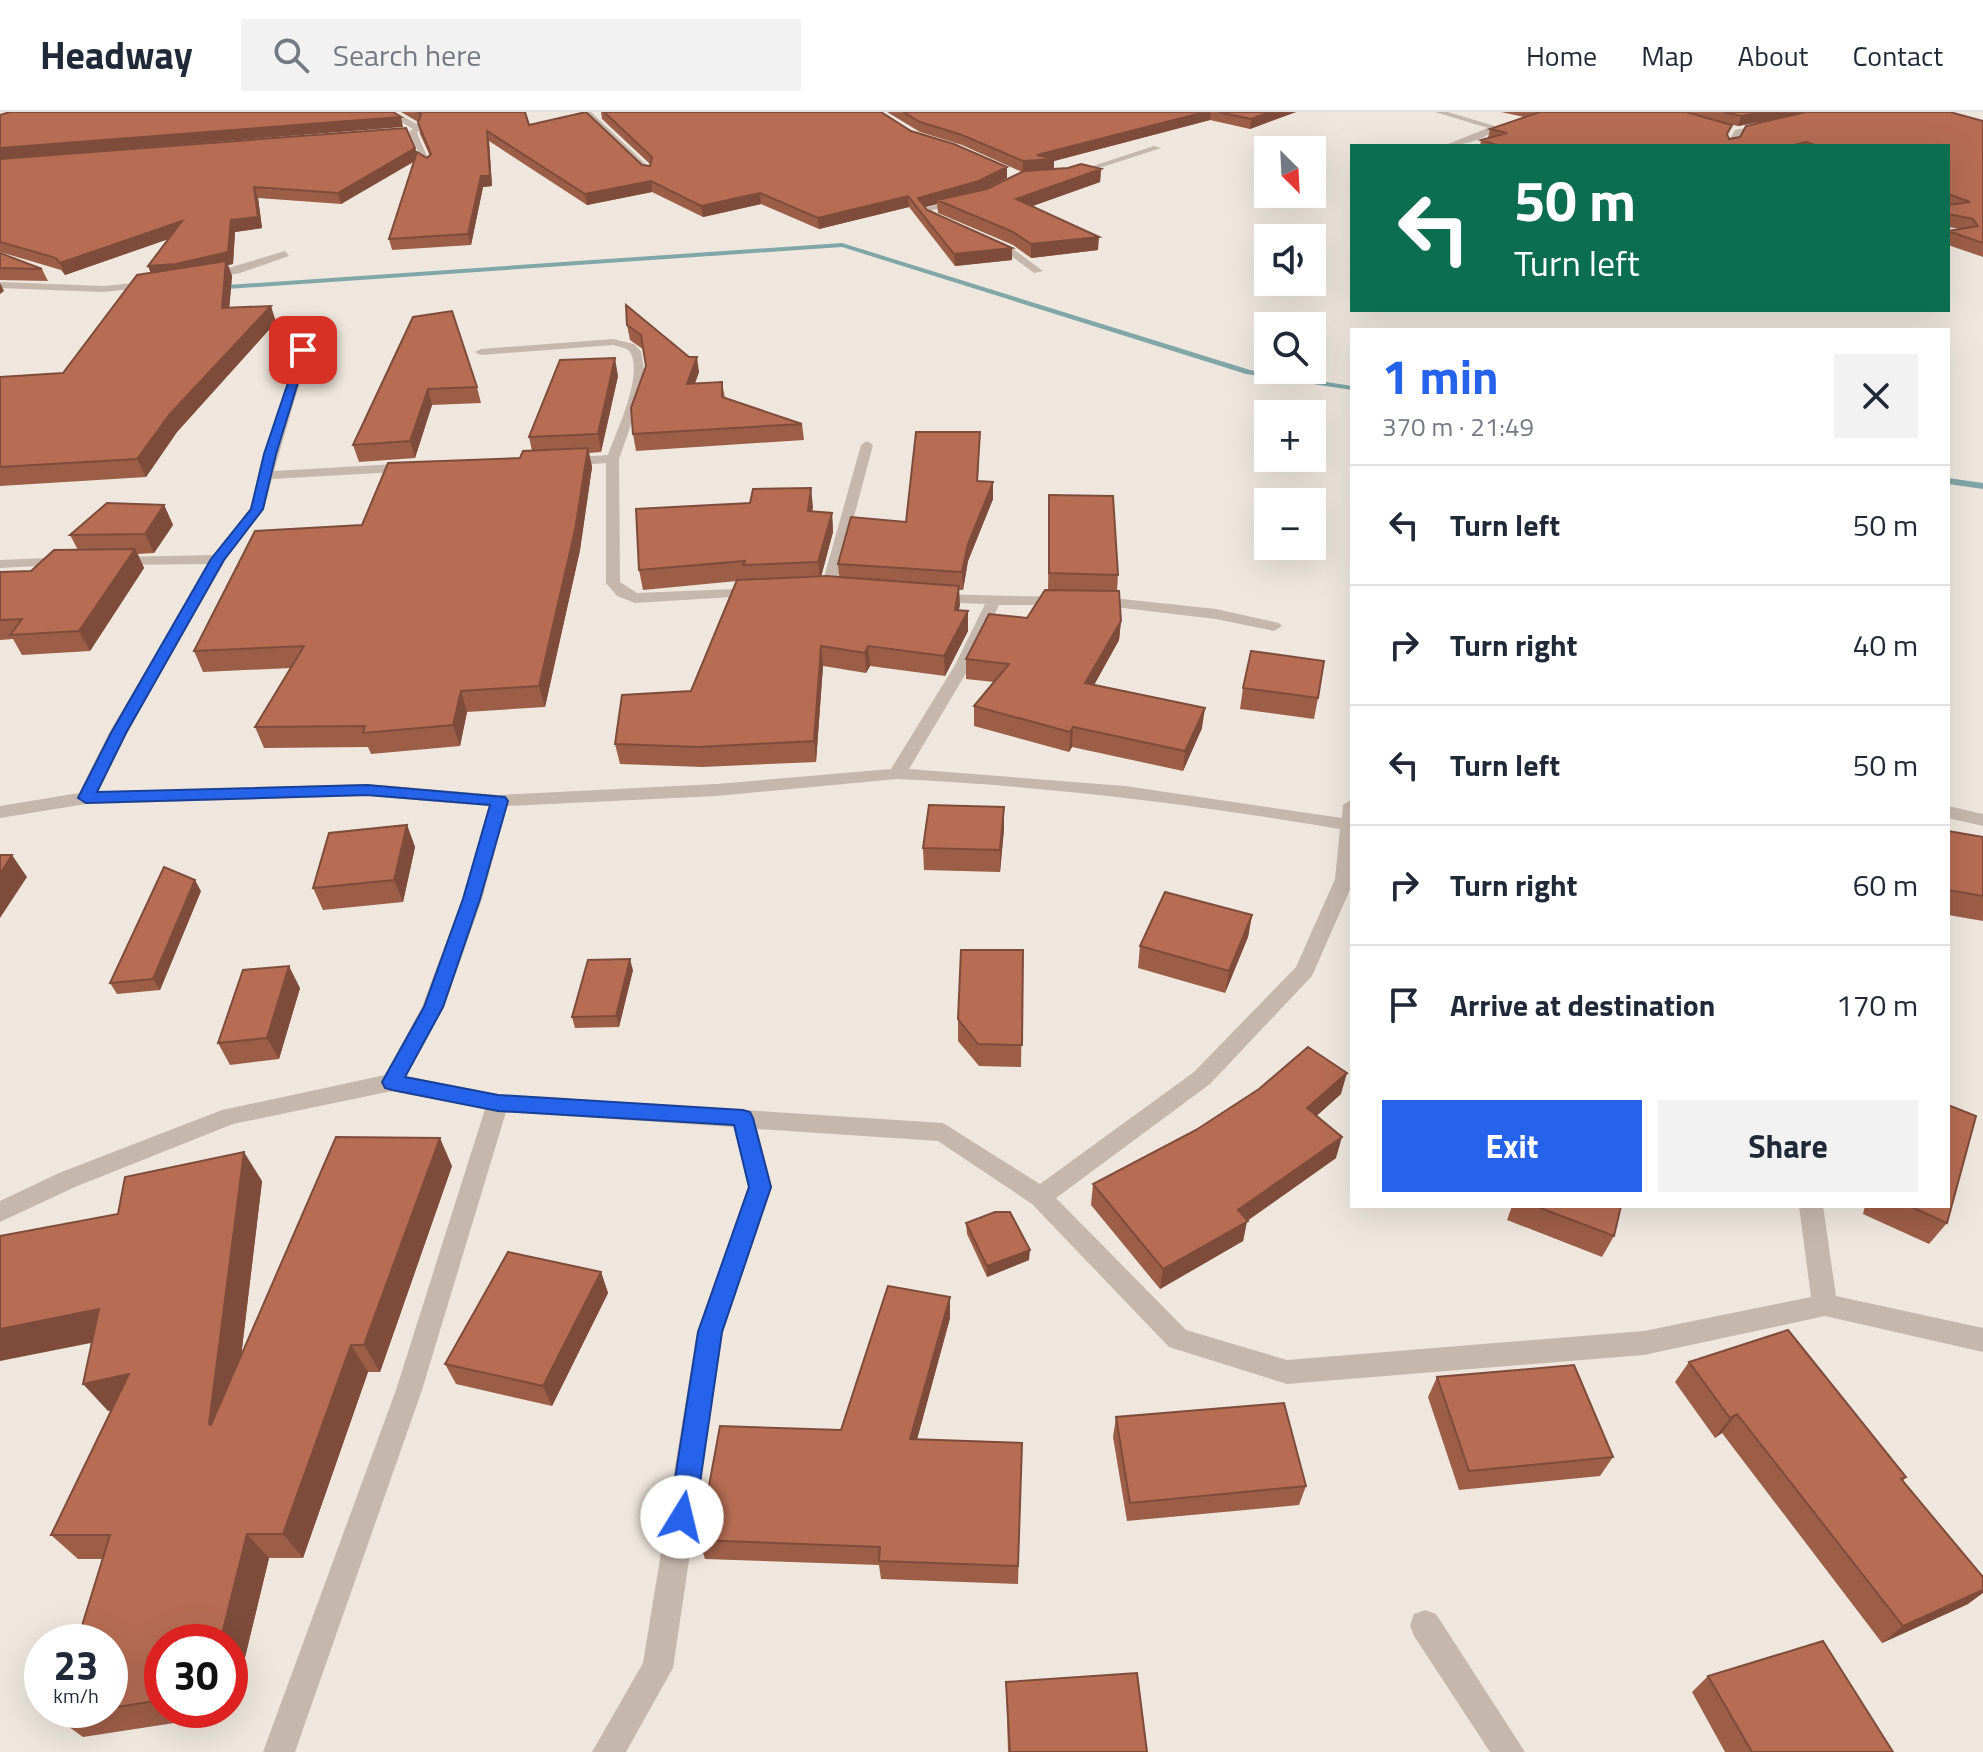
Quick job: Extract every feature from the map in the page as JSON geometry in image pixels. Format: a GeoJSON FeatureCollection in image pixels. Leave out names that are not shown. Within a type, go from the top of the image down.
{"type":"FeatureCollection","features":[{"type":"Feature","properties":{"kind":"street"},"geometry":{"type":"LineString","coordinates":[[389,112],[419,129],[400,134]]}},
{"type":"Feature","properties":{"kind":"street"},"geometry":{"type":"LineString","coordinates":[[586,112],[649,172]]}},
{"type":"Feature","properties":{"kind":"street"},"geometry":{"type":"LineString","coordinates":[[1439,112],[1494,127],[1489,132],[1453,144]]}},
{"type":"Feature","properties":{"kind":"street"},"geometry":{"type":"LineString","coordinates":[[1723,128],[1738,132],[1826,112]]}},
{"type":"Feature","properties":{"kind":"street"},"geometry":{"type":"LineString","coordinates":[[413,132],[428,164]]}},
{"type":"Feature","properties":{"kind":"street"},"geometry":{"type":"LineString","coordinates":[[1731,144],[1738,132]]}},
{"type":"Feature","properties":{"kind":"street"},"geometry":{"type":"LineString","coordinates":[[1056,176],[1157,148]]}},
{"type":"Feature","properties":{"kind":"street"},"geometry":{"type":"LineString","coordinates":[[963,231],[932,217],[926,209],[969,199]]}},
{"type":"Feature","properties":{"kind":"street"},"geometry":{"type":"LineString","coordinates":[[974,236],[1009,250],[1038,271]]}},
{"type":"Feature","properties":{"kind":"street"},"geometry":{"type":"LineString","coordinates":[[188,280],[236,271],[285,254]]}},
{"type":"Feature","properties":{"kind":"street"},"geometry":{"type":"LineString","coordinates":[[0,285],[55,281],[103,289],[174,282]]}},
{"type":"Feature","properties":{"kind":"street"},"geometry":{"type":"LineString","coordinates":[[481,352],[613,342],[630,346],[637,353],[640,382],[613,459],[613,583],[622,593],[635,598],[769,591]]}},
{"type":"Feature","properties":{"kind":"street"},"geometry":{"type":"LineString","coordinates":[[86,798],[118,733],[218,559],[257,509],[303,350]]}},
{"type":"Feature","properties":{"kind":"street"},"geometry":{"type":"LineString","coordinates":[[828,589],[867,445]]}},
{"type":"Feature","properties":{"kind":"street"},"geometry":{"type":"LineString","coordinates":[[556,462],[613,459]]}},
{"type":"Feature","properties":{"kind":"street"},"geometry":{"type":"LineString","coordinates":[[266,475],[424,466]]}},
{"type":"Feature","properties":{"kind":"street"},"geometry":{"type":"LineString","coordinates":[[0,564],[218,559]]}},
{"type":"Feature","properties":{"kind":"street"},"geometry":{"type":"LineString","coordinates":[[919,596],[1142,604],[1274,626]]}},
{"type":"Feature","properties":{"kind":"street"},"geometry":{"type":"LineString","coordinates":[[897,774],[963,665],[994,600]]}},
{"type":"Feature","properties":{"kind":"street"},"geometry":{"type":"LineString","coordinates":[[0,812],[86,798],[367,790],[499,801],[716,790],[897,774],[977,777],[1350,815]]}},
{"type":"Feature","properties":{"kind":"street"},"geometry":{"type":"LineString","coordinates":[[392,1082],[433,1007],[472,899],[499,801]]}},
{"type":"Feature","properties":{"kind":"street"},"geometry":{"type":"LineString","coordinates":[[1950,812],[1983,820]]}},
{"type":"Feature","properties":{"kind":"street"},"geometry":{"type":"LineString","coordinates":[[1040,1197],[1202,1078],[1305,971],[1345,879],[1350,826]]}},
{"type":"Feature","properties":{"kind":"street"},"geometry":{"type":"LineString","coordinates":[[0,1212],[67,1180],[230,1116],[392,1082],[498,1103],[943,1132],[1040,1197],[1178,1339],[1287,1372],[1644,1343],[1825,1305],[1983,1340]]}},
{"type":"Feature","properties":{"kind":"street"},"geometry":{"type":"LineString","coordinates":[[279,1752],[409,1390],[498,1103]]}},
{"type":"Feature","properties":{"kind":"street"},"geometry":{"type":"LineString","coordinates":[[608,1752],[658,1668],[710,1332],[760,1187],[743,1118]]}},
{"type":"Feature","properties":{"kind":"street"},"geometry":{"type":"LineString","coordinates":[[1811,1208],[1825,1305]]}},
{"type":"Feature","properties":{"kind":"street"},"geometry":{"type":"LineString","coordinates":[[1425,1625],[1509,1752]]}},
{"type":"Feature","properties":{"kind":"building"},"geometry":{"type":"Polygon","coordinates":[[[10,112],[393,112],[401,117],[0,148],[0,115],[10,112]]]}},
{"type":"Feature","properties":{"kind":"building"},"geometry":{"type":"Polygon","coordinates":[[[417,112],[525,112],[529,125],[586,112],[642,165],[650,166],[652,157],[604,112],[881,112],[911,131],[954,144],[1007,167],[979,181],[918,198],[927,210],[1012,248],[954,254],[908,196],[818,218],[760,193],[701,206],[651,181],[585,194],[487,131],[490,176],[481,176],[468,234],[389,239],[417,152],[427,158],[431,154],[418,123],[421,114],[417,112]]]}},
{"type":"Feature","properties":{"kind":"building"},"geometry":{"type":"Polygon","coordinates":[[[903,112],[1205,112],[1037,155],[1054,159],[1023,161],[962,135],[920,122],[903,112]]]}},
{"type":"Feature","properties":{"kind":"building"},"geometry":{"type":"Polygon","coordinates":[[[1218,112],[1270,112],[1251,119],[1218,112]]]}},
{"type":"Feature","properties":{"kind":"building"},"geometry":{"type":"Polygon","coordinates":[[[1540,112],[1686,112],[1732,125],[1727,134],[1729,139],[1740,137],[1746,126],[1806,112],[1950,112],[1983,121],[1983,243],[1950,232],[1978,226],[1973,219],[1950,214],[1950,205],[1970,202],[1950,195],[1950,144],[1494,144],[1481,140],[1507,133],[1490,129],[1540,112]]]}},
{"type":"Feature","properties":{"kind":"building"},"geometry":{"type":"Polygon","coordinates":[[[1724,112],[1763,112],[1741,116],[1724,112]]]}},
{"type":"Feature","properties":{"kind":"building"},"geometry":{"type":"Polygon","coordinates":[[[406,128],[415,148],[338,193],[254,187],[258,217],[231,220],[228,252],[176,264],[148,266],[182,221],[60,263],[56,258],[0,242],[0,159],[406,128]]]}},
{"type":"Feature","properties":{"kind":"building"},"geometry":{"type":"Polygon","coordinates":[[[1081,164],[1101,169],[1016,199],[1099,237],[1031,244],[1013,232],[937,200],[987,189],[1024,171],[1081,164]]]}},
{"type":"Feature","properties":{"kind":"building"},"geometry":{"type":"Polygon","coordinates":[[[0,253],[42,269],[0,268],[0,253]]]}},
{"type":"Feature","properties":{"kind":"building"},"geometry":{"type":"Polygon","coordinates":[[[226,261],[222,308],[271,306],[170,414],[137,459],[0,467],[0,377],[63,373],[137,275],[226,261]]]}},
{"type":"Feature","properties":{"kind":"building"},"geometry":{"type":"Polygon","coordinates":[[[626,305],[689,357],[697,357],[687,384],[722,382],[722,397],[802,424],[633,434],[631,408],[646,366],[641,335],[627,325],[626,305]]]}},
{"type":"Feature","properties":{"kind":"building"},"geometry":{"type":"Polygon","coordinates":[[[452,311],[477,387],[428,389],[410,441],[353,445],[413,317],[452,311]]]}},
{"type":"Feature","properties":{"kind":"building"},"geometry":{"type":"Polygon","coordinates":[[[615,358],[598,434],[529,437],[560,360],[615,358]]]}},
{"type":"Feature","properties":{"kind":"building"},"geometry":{"type":"Polygon","coordinates":[[[916,432],[980,432],[977,481],[993,482],[968,544],[962,572],[838,564],[851,517],[906,522],[916,432]]]}},
{"type":"Feature","properties":{"kind":"building"},"geometry":{"type":"Polygon","coordinates":[[[588,448],[575,530],[539,686],[461,691],[453,725],[363,733],[365,726],[255,727],[304,646],[194,651],[255,531],[362,525],[388,463],[520,458],[523,451],[588,448]]]}},
{"type":"Feature","properties":{"kind":"building"},"geometry":{"type":"Polygon","coordinates":[[[811,488],[808,511],[832,513],[818,562],[743,565],[745,561],[639,570],[636,509],[750,503],[753,489],[811,488]]]}},
{"type":"Feature","properties":{"kind":"building"},"geometry":{"type":"Polygon","coordinates":[[[1049,495],[1113,496],[1118,575],[1049,573],[1049,495]]]}},
{"type":"Feature","properties":{"kind":"building"},"geometry":{"type":"Polygon","coordinates":[[[107,503],[164,505],[145,534],[70,535],[107,503]]]}},
{"type":"Feature","properties":{"kind":"building"},"geometry":{"type":"Polygon","coordinates":[[[135,549],[79,631],[10,635],[22,619],[0,620],[0,572],[31,571],[54,550],[135,549]]]}},
{"type":"Feature","properties":{"kind":"building"},"geometry":{"type":"Polygon","coordinates":[[[826,576],[959,586],[955,610],[968,611],[944,656],[868,646],[865,653],[821,646],[814,741],[698,747],[615,744],[622,695],[691,691],[737,580],[826,576]]]}},
{"type":"Feature","properties":{"kind":"building"},"geometry":{"type":"Polygon","coordinates":[[[1045,590],[1119,591],[1121,621],[1085,683],[1205,708],[1185,751],[1073,727],[1070,732],[974,706],[1009,664],[966,659],[989,614],[1027,618],[1045,590]]]}},
{"type":"Feature","properties":{"kind":"building"},"geometry":{"type":"Polygon","coordinates":[[[1251,651],[1324,661],[1318,698],[1243,688],[1251,651]]]}},
{"type":"Feature","properties":{"kind":"building"},"geometry":{"type":"Polygon","coordinates":[[[929,805],[1004,807],[1000,850],[923,848],[929,805]]]}},
{"type":"Feature","properties":{"kind":"building"},"geometry":{"type":"Polygon","coordinates":[[[407,825],[394,880],[313,888],[329,833],[407,825]]]}},
{"type":"Feature","properties":{"kind":"building"},"geometry":{"type":"Polygon","coordinates":[[[1950,831],[1983,837],[1983,896],[1950,890],[1950,831]]]}},
{"type":"Feature","properties":{"kind":"building"},"geometry":{"type":"Polygon","coordinates":[[[0,855],[12,855],[0,874],[0,855]]]}},
{"type":"Feature","properties":{"kind":"building"},"geometry":{"type":"Polygon","coordinates":[[[164,867],[195,880],[153,979],[110,983],[164,867]]]}},
{"type":"Feature","properties":{"kind":"building"},"geometry":{"type":"Polygon","coordinates":[[[1165,892],[1252,915],[1229,971],[1140,946],[1165,892]]]}},
{"type":"Feature","properties":{"kind":"building"},"geometry":{"type":"Polygon","coordinates":[[[961,950],[1023,950],[1022,1045],[978,1044],[958,1019],[961,950]]]}},
{"type":"Feature","properties":{"kind":"building"},"geometry":{"type":"Polygon","coordinates":[[[630,959],[616,1016],[572,1017],[588,960],[630,959]]]}},
{"type":"Feature","properties":{"kind":"building"},"geometry":{"type":"Polygon","coordinates":[[[289,966],[267,1038],[218,1043],[243,970],[289,966]]]}},
{"type":"Feature","properties":{"kind":"building"},"geometry":{"type":"Polygon","coordinates":[[[1308,1047],[1347,1073],[1307,1108],[1342,1137],[1238,1210],[1248,1221],[1163,1269],[1093,1184],[1196,1130],[1259,1089],[1308,1047]]]}},
{"type":"Feature","properties":{"kind":"building"},"geometry":{"type":"Polygon","coordinates":[[[1950,1106],[1976,1116],[1947,1223],[1913,1208],[1950,1208],[1950,1106]]]}},
{"type":"Feature","properties":{"kind":"building"},"geometry":{"type":"Polygon","coordinates":[[[336,1137],[440,1138],[364,1345],[351,1345],[283,1534],[247,1534],[224,1624],[144,1624],[144,1703],[128,1705],[128,1624],[83,1624],[110,1535],[51,1535],[129,1374],[83,1384],[99,1309],[0,1329],[0,1236],[118,1214],[125,1177],[244,1152],[211,1425],[336,1137]]]}},
{"type":"Feature","properties":{"kind":"building"},"geometry":{"type":"Polygon","coordinates":[[[1540,1208],[1621,1208],[1614,1236],[1540,1208]]]}},
{"type":"Feature","properties":{"kind":"building"},"geometry":{"type":"Polygon","coordinates":[[[995,1212],[1010,1212],[1030,1250],[987,1266],[966,1223],[995,1212]]]}},
{"type":"Feature","properties":{"kind":"building"},"geometry":{"type":"Polygon","coordinates":[[[508,1252],[601,1272],[543,1386],[445,1364],[508,1252]]]}},
{"type":"Feature","properties":{"kind":"building"},"geometry":{"type":"Polygon","coordinates":[[[888,1286],[950,1297],[910,1439],[1022,1443],[1018,1566],[879,1561],[880,1547],[699,1540],[720,1426],[841,1430],[888,1286]]]}},
{"type":"Feature","properties":{"kind":"building"},"geometry":{"type":"Polygon","coordinates":[[[1788,1330],[1906,1477],[1901,1479],[1983,1577],[1983,1590],[1903,1626],[1737,1414],[1730,1418],[1689,1362],[1788,1330]]]}},
{"type":"Feature","properties":{"kind":"building"},"geometry":{"type":"Polygon","coordinates":[[[1574,1365],[1613,1457],[1469,1471],[1437,1377],[1574,1365]]]}},
{"type":"Feature","properties":{"kind":"building"},"geometry":{"type":"Polygon","coordinates":[[[1284,1403],[1306,1486],[1130,1503],[1116,1417],[1284,1403]]]}},
{"type":"Feature","properties":{"kind":"building"},"geometry":{"type":"Polygon","coordinates":[[[1823,1641],[1893,1752],[1752,1752],[1708,1676],[1823,1641]]]}},
{"type":"Feature","properties":{"kind":"building"},"geometry":{"type":"Polygon","coordinates":[[[1137,1673],[1147,1752],[1010,1752],[1006,1682],[1137,1673]]]}},
{"type":"Feature","properties":{"kind":"waterway"},"geometry":{"type":"LineString","coordinates":[[212,288],[842,245],[1249,372],[1350,388]]}},
{"type":"Feature","properties":{"kind":"waterway"},"geometry":{"type":"LineString","coordinates":[[1950,481],[1983,486]]}},
{"type":"Feature","properties":{"kind":"route"},"geometry":{"type":"LineString","coordinates":[[303,350],[270,454],[257,509],[218,559],[118,733],[86,798],[367,790],[499,801],[472,899],[433,1007],[392,1082],[498,1103],[743,1118],[760,1187],[710,1332],[682,1517]]}}]}
